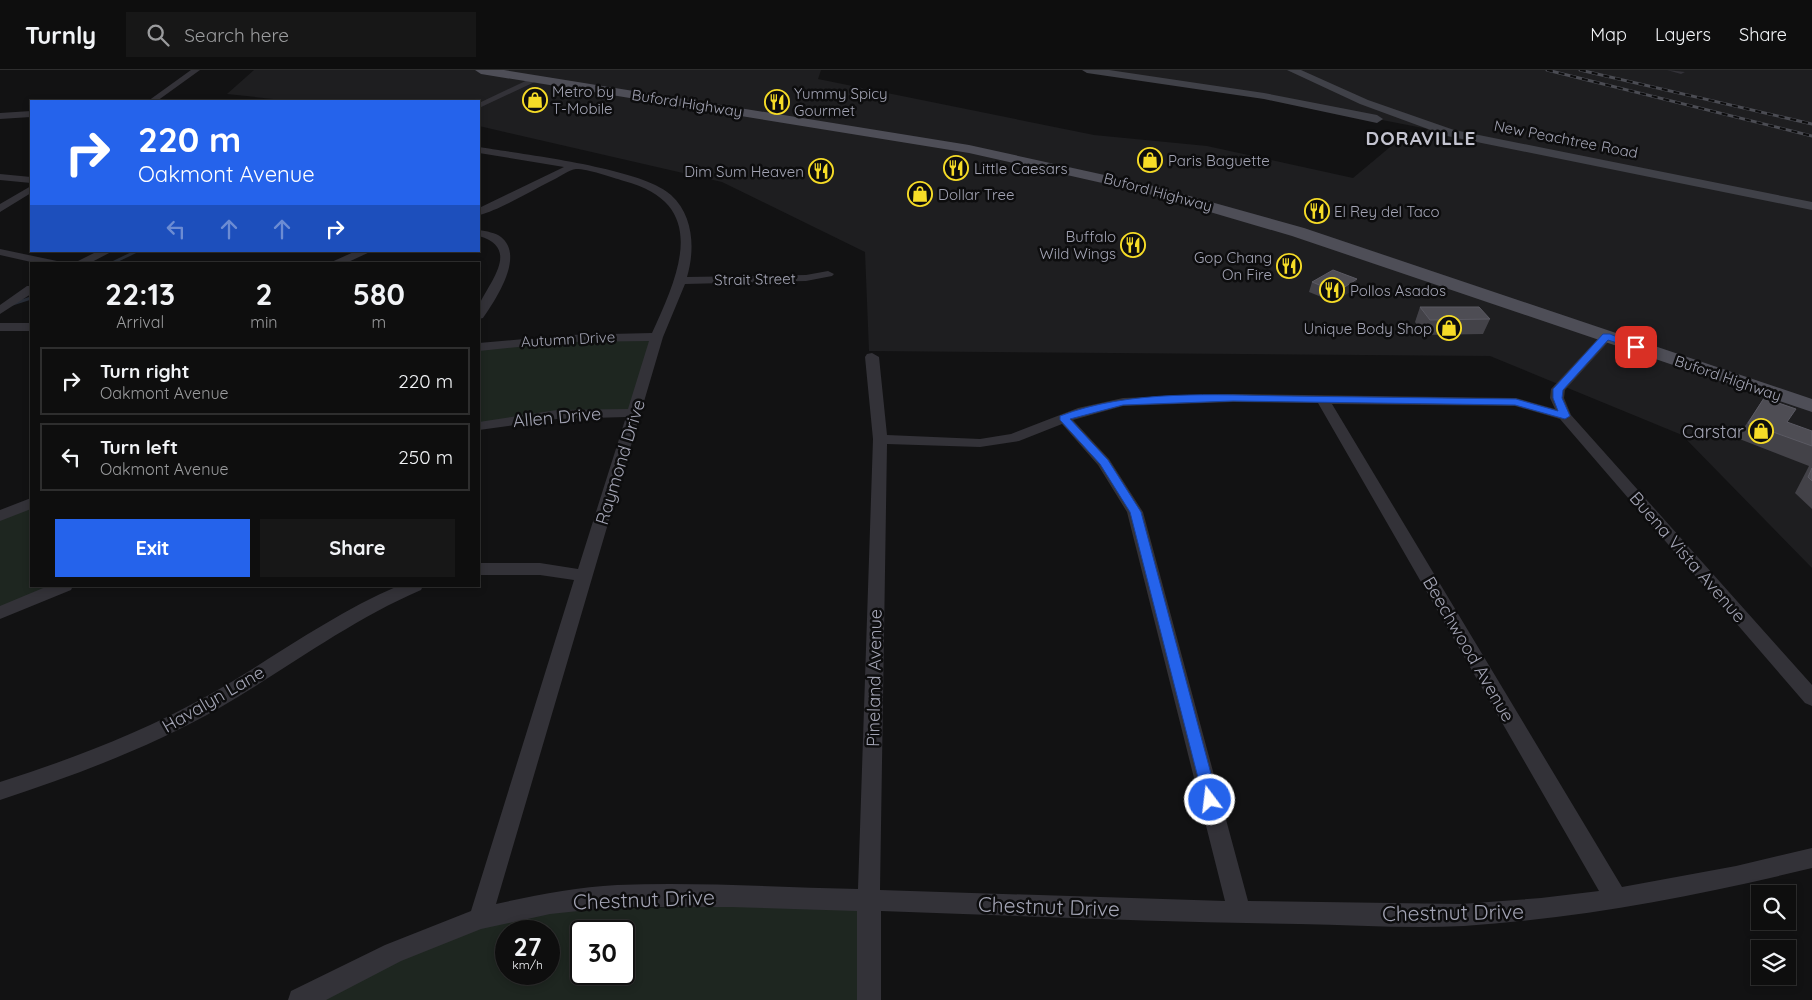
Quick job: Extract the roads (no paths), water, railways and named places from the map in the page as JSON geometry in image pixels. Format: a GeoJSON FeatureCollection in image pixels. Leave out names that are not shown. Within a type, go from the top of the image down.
{"type":"FeatureCollection","features":[{"type":"Feature","properties":{"kind":"main road","name":"Buford Highway"},"geometry":{"type":"LineString","coordinates":[[481,70],[969,149],[1145,188],[1298,232],[1812,406]]}},
{"type":"Feature","properties":{"kind":"street"},"geometry":{"type":"LineString","coordinates":[[1087,70],[1264,96],[1451,133]]}},
{"type":"Feature","properties":{"kind":"street","name":"New Peachtree Road"},"geometry":{"type":"LineString","coordinates":[[1292,70],[1364,102],[1451,133],[1812,206]]}},
{"type":"Feature","properties":{"kind":"street"},"geometry":{"type":"LineString","coordinates":[[1671,70],[1681,72]]}},
{"type":"Feature","properties":{"kind":"street"},"geometry":{"type":"LineString","coordinates":[[154,100],[200,72]]}},
{"type":"Feature","properties":{"kind":"street"},"geometry":{"type":"LineString","coordinates":[[169,100],[200,72]]}},
{"type":"Feature","properties":{"kind":"street"},"geometry":{"type":"LineString","coordinates":[[480,106],[537,79]]}},
{"type":"Feature","properties":{"kind":"street"},"geometry":{"type":"LineString","coordinates":[[0,116],[30,114]]}},
{"type":"Feature","properties":{"kind":"street","name":"Raymond Drive"},"geometry":{"type":"LineString","coordinates":[[480,150],[572,168],[657,189],[667,196],[680,217],[685,235],[686,251],[681,281],[657,337],[586,576],[480,918]]}},
{"type":"Feature","properties":{"kind":"street"},"geometry":{"type":"LineString","coordinates":[[480,212],[572,168]]}},
{"type":"Feature","properties":{"kind":"street"},"geometry":{"type":"LineString","coordinates":[[0,178],[30,180]]}},
{"type":"Feature","properties":{"kind":"street"},"geometry":{"type":"LineString","coordinates":[[0,209],[30,189]]}},
{"type":"Feature","properties":{"kind":"street"},"geometry":{"type":"LineString","coordinates":[[480,233],[498,240],[506,249],[503,270],[480,313]]}},
{"type":"Feature","properties":{"kind":"street"},"geometry":{"type":"LineString","coordinates":[[0,252],[48,262]]}},
{"type":"Feature","properties":{"kind":"street"},"geometry":{"type":"LineString","coordinates":[[83,262],[106,252]]}},
{"type":"Feature","properties":{"kind":"street"},"geometry":{"type":"LineString","coordinates":[[338,262],[365,252]]}},
{"type":"Feature","properties":{"kind":"street","name":"Strait Street"},"geometry":{"type":"LineString","coordinates":[[681,281],[806,278],[828,274]]}},
{"type":"Feature","properties":{"kind":"street"},"geometry":{"type":"LineString","coordinates":[[0,310],[30,290]]}},
{"type":"Feature","properties":{"kind":"street"},"geometry":{"type":"LineString","coordinates":[[0,327],[30,326]]}},
{"type":"Feature","properties":{"kind":"street","name":"Autumn Drive"},"geometry":{"type":"LineString","coordinates":[[480,347],[528,341],[608,336],[657,337]]}},
{"type":"Feature","properties":{"kind":"street"},"geometry":{"type":"LineString","coordinates":[[1565,416],[1558,398],[1558,389],[1607,336]]}},
{"type":"Feature","properties":{"kind":"street","name":"Pineland Avenue"},"geometry":{"type":"LineString","coordinates":[[869,1000],[869,901],[880,439],[872,357]]}},
{"type":"Feature","properties":{"kind":"street"},"geometry":{"type":"LineString","coordinates":[[880,439],[980,443],[1014,438],[1083,410],[1123,402],[1322,398],[1516,402],[1565,416]]}},
{"type":"Feature","properties":{"kind":"street","name":"Beechwood Avenue"},"geometry":{"type":"LineString","coordinates":[[1322,398],[1616,899]]}},
{"type":"Feature","properties":{"kind":"street","name":"Allen Drive"},"geometry":{"type":"LineString","coordinates":[[480,426],[508,420],[615,412],[635,413]]}},
{"type":"Feature","properties":{"kind":"street","name":"Buena Vista Avenue"},"geometry":{"type":"LineString","coordinates":[[1565,416],[1812,698]]}},
{"type":"Feature","properties":{"kind":"street"},"geometry":{"type":"LineString","coordinates":[[1064,418],[1104,462],[1135,512],[1240,912]]}},
{"type":"Feature","properties":{"kind":"street"},"geometry":{"type":"LineString","coordinates":[[0,516],[30,503]]}},
{"type":"Feature","properties":{"kind":"street"},"geometry":{"type":"LineString","coordinates":[[480,569],[540,569],[586,576]]}},
{"type":"Feature","properties":{"kind":"street"},"geometry":{"type":"LineString","coordinates":[[0,613],[63,587]]}},
{"type":"Feature","properties":{"kind":"street","name":"Havalyn Lane"},"geometry":{"type":"LineString","coordinates":[[0,791],[120,748],[186,717],[351,616],[388,596],[412,587]]}},
{"type":"Feature","properties":{"kind":"street","name":"Chestnut Drive"},"geometry":{"type":"LineString","coordinates":[[300,1000],[394,953],[480,918],[550,903],[616,896],[731,896],[1240,912],[1461,915],[1541,909],[1616,899],[1736,876],[1812,858]]}},
{"type":"Feature","properties":{"kind":"waterway"},"geometry":{"type":"LineString","coordinates":[[114,262],[135,252]]}},
{"type":"Feature","properties":{"kind":"waterway"},"geometry":{"type":"LineString","coordinates":[[0,308],[30,298]]}},
{"type":"Feature","properties":{"kind":"railway"},"geometry":{"type":"LineString","coordinates":[[1547,70],[1812,136]]}},
{"type":"Feature","properties":{"kind":"railway"},"geometry":{"type":"LineString","coordinates":[[1580,70],[1812,124]]}},
{"type":"Feature","properties":{"kind":"place","name":"Metro by T-Mobile"},"geometry":{"type":"Point","coordinates":[535,100]}},
{"type":"Feature","properties":{"kind":"place","name":"Yummy Spicy Gourmet"},"geometry":{"type":"Point","coordinates":[777,102]}},
{"type":"Feature","properties":{"kind":"place","name":"Paris Baguette"},"geometry":{"type":"Point","coordinates":[1150,160]}},
{"type":"Feature","properties":{"kind":"place","name":"Little Caesars"},"geometry":{"type":"Point","coordinates":[956,168]}},
{"type":"Feature","properties":{"kind":"place","name":"Dim Sum Heaven"},"geometry":{"type":"Point","coordinates":[821,171]}},
{"type":"Feature","properties":{"kind":"place","name":"Dollar Tree"},"geometry":{"type":"Point","coordinates":[920,194]}},
{"type":"Feature","properties":{"kind":"place","name":"El Rey del Taco"},"geometry":{"type":"Point","coordinates":[1317,211]}},
{"type":"Feature","properties":{"kind":"place","name":"Buffalo Wild Wings"},"geometry":{"type":"Point","coordinates":[1133,245]}},
{"type":"Feature","properties":{"kind":"place","name":"Gop Chang On Fire"},"geometry":{"type":"Point","coordinates":[1289,266]}},
{"type":"Feature","properties":{"kind":"place","name":"Pollos Asados"},"geometry":{"type":"Point","coordinates":[1332,290]}},
{"type":"Feature","properties":{"kind":"place","name":"Unique Body Shop"},"geometry":{"type":"Point","coordinates":[1449,328]}},
{"type":"Feature","properties":{"kind":"place","name":"Carstar"},"geometry":{"type":"Point","coordinates":[1761,431]}},
{"type":"Feature","properties":{"kind":"district","name":"DORAVILLE"},"geometry":{"type":"Point","coordinates":[1421,138]}}]}
